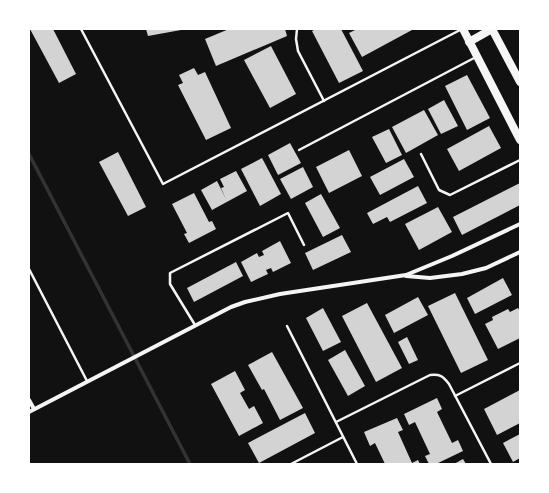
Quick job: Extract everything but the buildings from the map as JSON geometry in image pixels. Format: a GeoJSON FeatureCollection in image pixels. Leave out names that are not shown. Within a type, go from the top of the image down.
{"type":"FeatureCollection","features":[{"type":"Feature","properties":{"kind":"main road"},"geometry":{"type":"LineString","coordinates":[[462,29],[520,140]]}},
{"type":"Feature","properties":{"kind":"main road"},"geometry":{"type":"LineString","coordinates":[[469,42],[492,29],[520,82]]}},
{"type":"Feature","properties":{"kind":"street"},"geometry":{"type":"LineString","coordinates":[[406,276],[520,224]]}},
{"type":"Feature","properties":{"kind":"street"},"geometry":{"type":"LineString","coordinates":[[29,412],[107,370],[231,307],[261,298],[406,276],[430,278],[462,274],[486,268],[520,252]]}},
{"type":"Feature","properties":{"kind":"street"},"geometry":{"type":"LineString","coordinates":[[29,400],[34,409]]}},
{"type":"Feature","properties":{"kind":"lane"},"geometry":{"type":"LineString","coordinates":[[81,29],[163,184],[462,29]]}},
{"type":"Feature","properties":{"kind":"lane"},"geometry":{"type":"LineString","coordinates":[[297,29],[296,39],[298,51],[324,101]]}},
{"type":"Feature","properties":{"kind":"lane"},"geometry":{"type":"LineString","coordinates":[[299,150],[477,57]]}},
{"type":"Feature","properties":{"kind":"lane"},"geometry":{"type":"LineString","coordinates":[[421,154],[439,190],[450,195],[520,160]]}},
{"type":"Feature","properties":{"kind":"lane"},"geometry":{"type":"LineString","coordinates":[[195,325],[170,284],[170,273],[288,213],[304,245]]}},
{"type":"Feature","properties":{"kind":"lane"},"geometry":{"type":"LineString","coordinates":[[29,269],[87,381]]}},
{"type":"Feature","properties":{"kind":"lane"},"geometry":{"type":"LineString","coordinates":[[286,326],[357,464]]}},
{"type":"Feature","properties":{"kind":"lane"},"geometry":{"type":"LineString","coordinates":[[455,396],[520,363]]}},
{"type":"Feature","properties":{"kind":"lane"},"geometry":{"type":"LineString","coordinates":[[336,422],[430,375],[437,374],[443,376],[449,384],[491,464]]}},
{"type":"Feature","properties":{"kind":"lane"},"geometry":{"type":"LineString","coordinates":[[291,464],[343,437]]}},
{"type":"Feature","properties":{"kind":"waterway"},"geometry":{"type":"LineString","coordinates":[[29,154],[190,464]]}}]}
